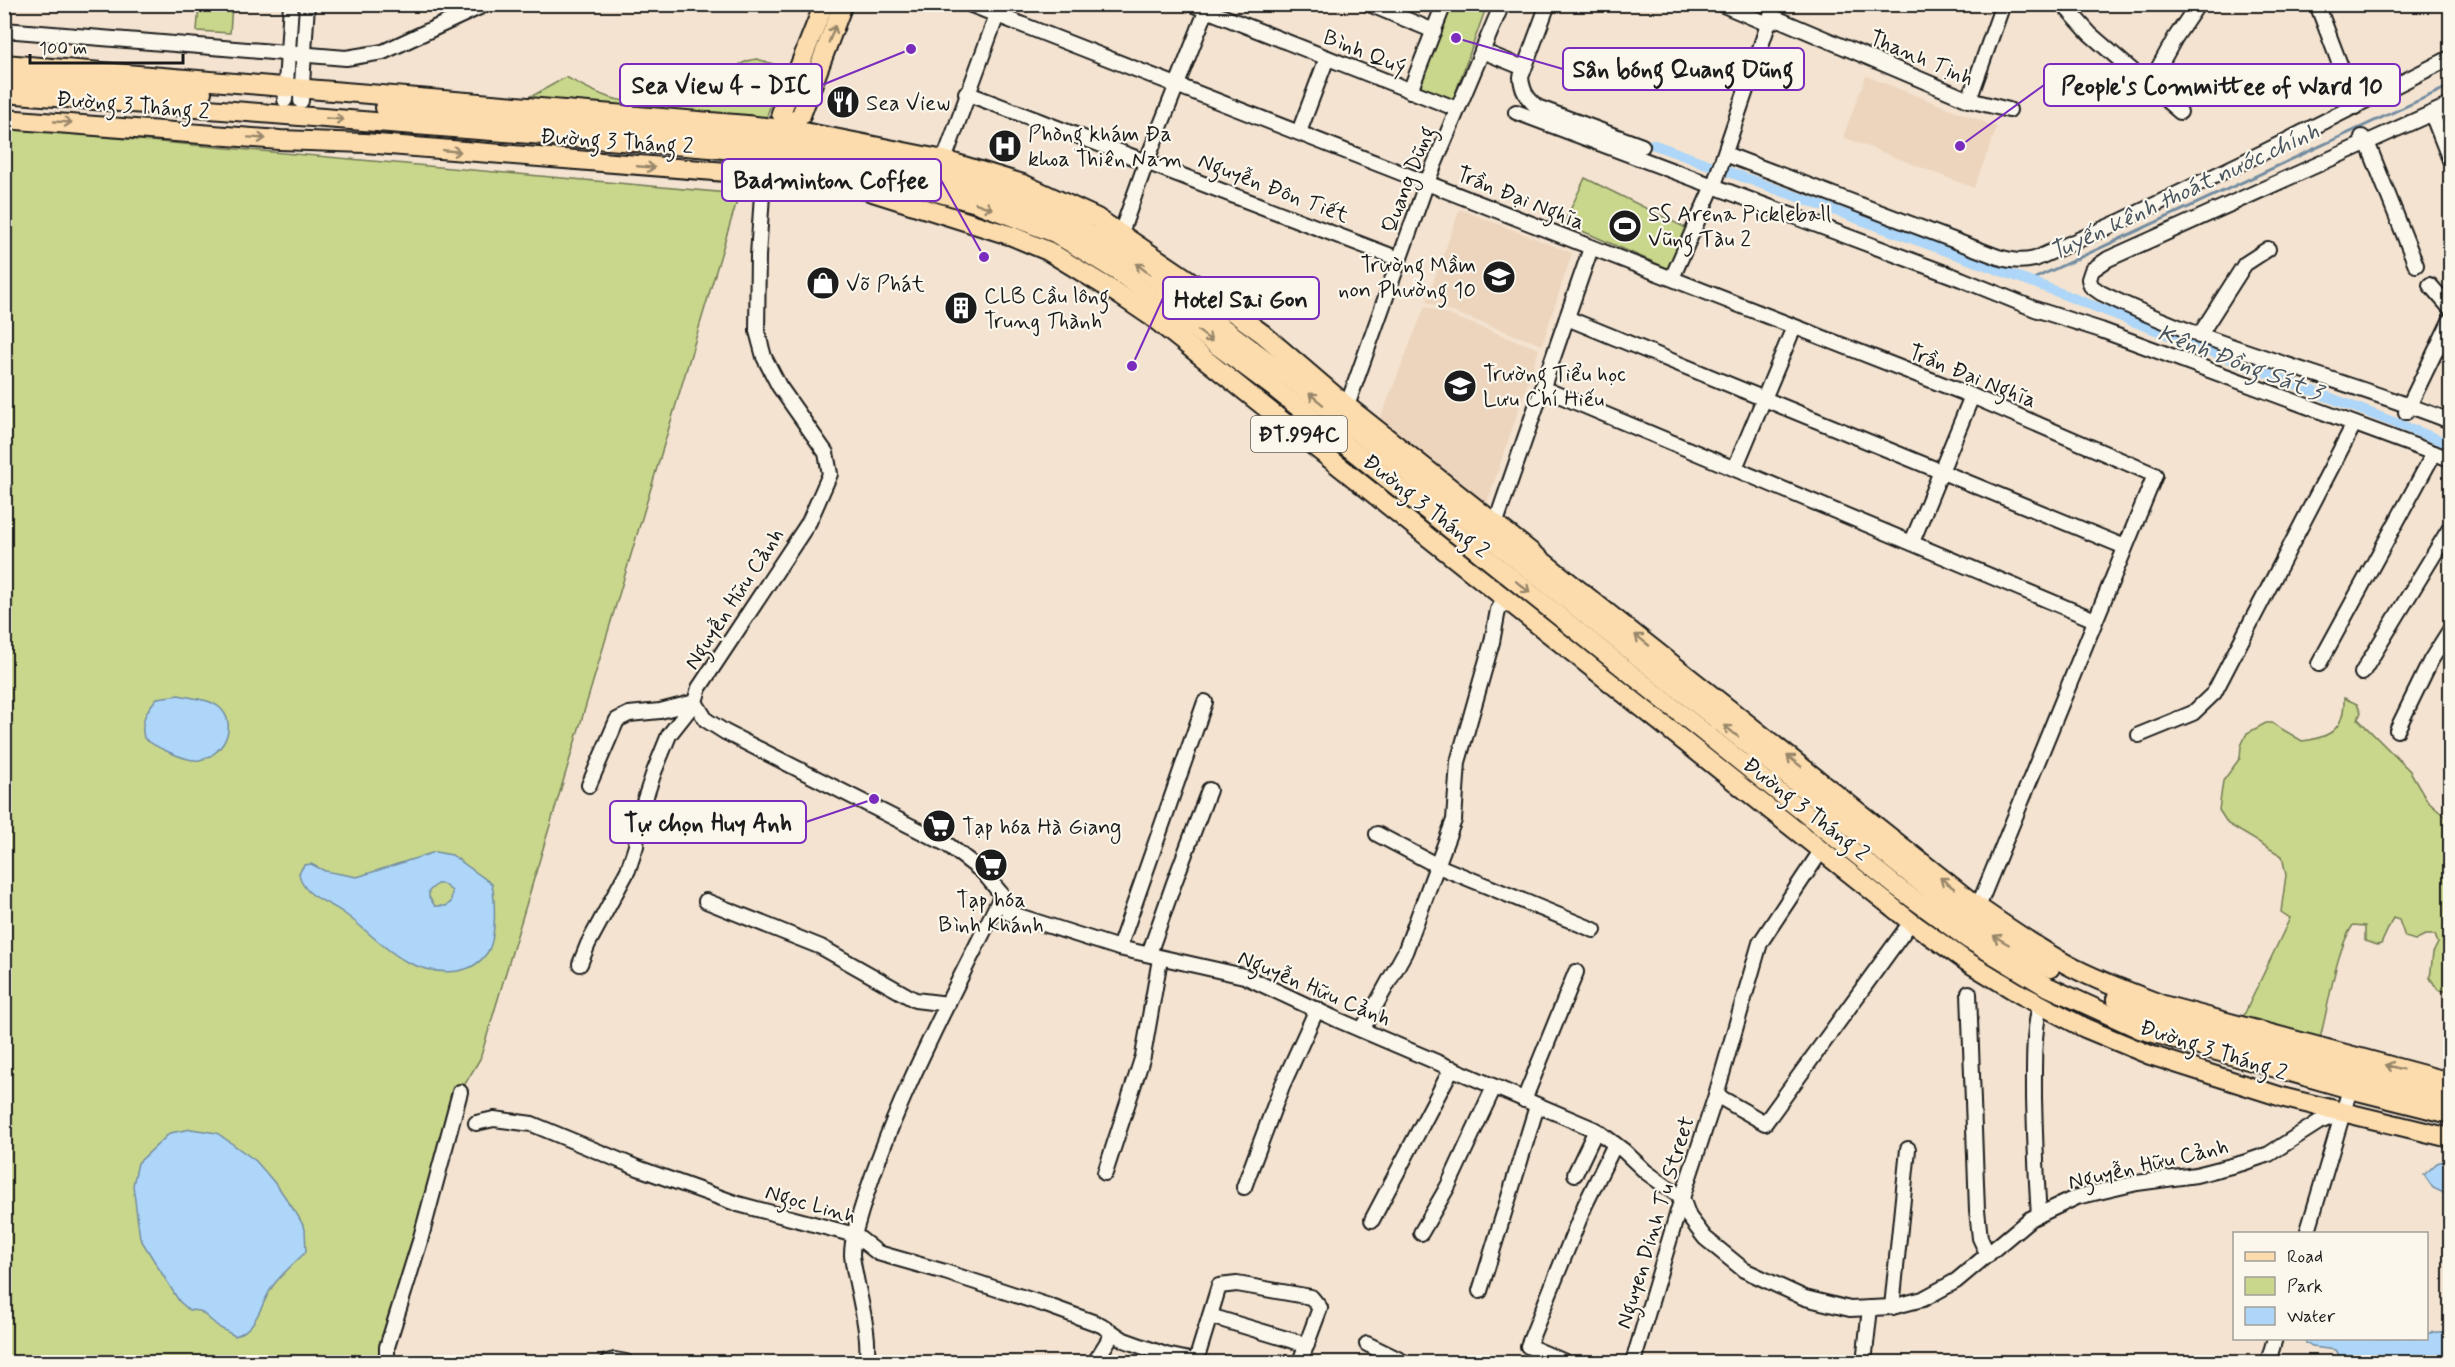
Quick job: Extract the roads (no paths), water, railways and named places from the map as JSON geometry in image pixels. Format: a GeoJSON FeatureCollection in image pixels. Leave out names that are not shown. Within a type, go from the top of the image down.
{"type":"FeatureCollection","features":[{"type":"Feature","properties":{"kind":"main road"},"geometry":{"type":"LineString","coordinates":[[783,137],[781,113],[824,4]]}},
{"type":"Feature","properties":{"kind":"main road"},"geometry":{"type":"LineString","coordinates":[[765,174],[783,137],[801,115],[843,4]]}},
{"type":"Feature","properties":{"kind":"main road","name":"Đường 3 Tháng 2"},"geometry":{"type":"LineString","coordinates":[[4,64],[293,94],[783,137],[944,160],[1023,184],[1097,218],[1263,334],[1343,411],[1492,531],[1978,907],[2067,965],[2163,1005],[2354,1072],[2451,1114]]}},
{"type":"Feature","properties":{"kind":"main road","name":"Đường 3 Tháng 2"},"geometry":{"type":"LineString","coordinates":[[4,76],[293,94]]}},
{"type":"Feature","properties":{"kind":"main road","name":"Đường 3 Tháng 2"},"geometry":{"type":"LineString","coordinates":[[4,93],[783,137],[980,186],[1059,216],[1132,260],[1286,375],[1343,411]]}},
{"type":"Feature","properties":{"kind":"main road","name":"Đường 3 Tháng 2"},"geometry":{"type":"LineString","coordinates":[[4,119],[280,140],[365,143],[669,169],[765,174],[830,182],[874,184],[943,194],[977,203],[1021,229],[1048,251],[1152,317],[1477,574],[1821,851],[1911,922],[1974,966],[2040,1005],[2085,1028],[2150,1055],[2285,1098],[2451,1138]]}},
{"type":"Feature","properties":{"kind":"main road","name":"Đường 3 Tháng 2"},"geometry":{"type":"LineString","coordinates":[[783,137],[874,184],[935,211],[1021,229],[1055,233],[1120,273],[1273,387],[1897,887],[1968,939],[2044,984],[2140,1029],[2354,1072],[2451,1082]]}},
{"type":"Feature","properties":{"kind":"main road"},"geometry":{"type":"LineString","coordinates":[[1477,574],[1488,559]]}},
{"type":"Feature","properties":{"kind":"main road","name":"Đường 3 Tháng 2"},"geometry":{"type":"LineString","coordinates":[[1538,567],[1901,867],[1979,927],[2055,971],[2148,1014],[2451,1097]]}},
{"type":"Feature","properties":{"kind":"street"},"geometry":{"type":"LineString","coordinates":[[291,4],[287,53],[293,94]]}},
{"type":"Feature","properties":{"kind":"street"},"geometry":{"type":"LineString","coordinates":[[293,94],[303,55],[308,4]]}},
{"type":"Feature","properties":{"kind":"street"},"geometry":{"type":"LineString","coordinates":[[4,30],[346,58],[383,52],[486,4]]}},
{"type":"Feature","properties":{"kind":"street","name":"Trần Đại Nghĩa"},"geometry":{"type":"LineString","coordinates":[[969,4],[998,10],[1177,84],[1972,396],[2155,475],[2125,547]]}},
{"type":"Feature","properties":{"kind":"street","name":"Bình Quý"},"geometry":{"type":"LineString","coordinates":[[1191,4],[1208,8],[1457,109]]}},
{"type":"Feature","properties":{"kind":"street"},"geometry":{"type":"LineString","coordinates":[[1370,4],[1434,31]]}},
{"type":"Feature","properties":{"kind":"street"},"geometry":{"type":"LineString","coordinates":[[1410,91],[1444,4]]}},
{"type":"Feature","properties":{"kind":"street","name":"Quang Dũng"},"geometry":{"type":"LineString","coordinates":[[1343,411],[1427,182],[1502,4]]}},
{"type":"Feature","properties":{"kind":"street"},"geometry":{"type":"LineString","coordinates":[[1548,4],[1524,68],[1522,87],[1528,99],[1537,107],[1642,146]]}},
{"type":"Feature","properties":{"kind":"street","name":"Thanh Tịnh"},"geometry":{"type":"LineString","coordinates":[[1721,4],[1768,24],[1778,19],[1969,100],[1993,108],[2009,110]]}},
{"type":"Feature","properties":{"kind":"street"},"geometry":{"type":"LineString","coordinates":[[1672,278],[1715,183],[1775,4]]}},
{"type":"Feature","properties":{"kind":"street"},"geometry":{"type":"LineString","coordinates":[[1969,100],[2003,4]]}},
{"type":"Feature","properties":{"kind":"street"},"geometry":{"type":"LineString","coordinates":[[2063,4],[2090,34],[2180,112]]}},
{"type":"Feature","properties":{"kind":"street"},"geometry":{"type":"LineString","coordinates":[[2149,85],[2175,38],[2198,4]]}},
{"type":"Feature","properties":{"kind":"street"},"geometry":{"type":"LineString","coordinates":[[2317,4],[2356,107]]}},
{"type":"Feature","properties":{"kind":"street"},"geometry":{"type":"LineString","coordinates":[[1121,233],[1147,160],[1208,8]]}},
{"type":"Feature","properties":{"kind":"street"},"geometry":{"type":"LineString","coordinates":[[944,160],[966,93],[998,10]]}},
{"type":"Feature","properties":{"kind":"street"},"geometry":{"type":"LineString","coordinates":[[1482,51],[1524,68]]}},
{"type":"Feature","properties":{"kind":"street"},"geometry":{"type":"LineString","coordinates":[[1299,132],[1327,58]]}},
{"type":"Feature","properties":{"kind":"street"},"geometry":{"type":"LineString","coordinates":[[1724,156],[1998,257],[2024,262],[2119,222],[2356,107],[2451,58]]}},
{"type":"Feature","properties":{"kind":"street","name":"Nguyễn Đôn Tiết"},"geometry":{"type":"LineString","coordinates":[[966,93],[1147,160],[1399,258]]}},
{"type":"Feature","properties":{"kind":"street"},"geometry":{"type":"LineString","coordinates":[[2451,105],[2364,138],[2108,259],[2089,273],[2091,286],[2101,292],[2199,336],[2408,409],[2451,421]]}},
{"type":"Feature","properties":{"kind":"street"},"geometry":{"type":"LineString","coordinates":[[1516,112],[1715,183],[2036,309],[2101,330],[2451,459]]}},
{"type":"Feature","properties":{"kind":"street"},"geometry":{"type":"LineString","coordinates":[[2432,114],[2451,160]]}},
{"type":"Feature","properties":{"kind":"street"},"geometry":{"type":"LineString","coordinates":[[2364,138],[2416,265]]}},
{"type":"Feature","properties":{"kind":"street","name":"Nguyễn Hữu Cảnh"},"geometry":{"type":"LineString","coordinates":[[765,174],[759,246],[757,331],[764,357],[779,386],[826,453],[830,474],[809,522],[699,688],[695,702],[706,720],[724,732],[948,845],[983,872],[1002,895],[1009,914],[1119,948],[1244,976],[1362,1030],[1596,1130],[1646,1172],[1682,1198],[1689,1217],[1705,1238],[1744,1270],[1805,1298],[1850,1309],[1892,1307],[1923,1299],[1956,1281],[2017,1229],[2039,1215],[2077,1197],[2137,1183],[2196,1175],[2243,1163],[2269,1154],[2319,1122],[2345,1112]]}},
{"type":"Feature","properties":{"kind":"street"},"geometry":{"type":"LineString","coordinates":[[935,211],[943,194]]}},
{"type":"Feature","properties":{"kind":"street"},"geometry":{"type":"LineString","coordinates":[[1492,531],[1591,248]]}},
{"type":"Feature","properties":{"kind":"street"},"geometry":{"type":"LineString","coordinates":[[2199,336],[2245,264],[2268,249]]}},
{"type":"Feature","properties":{"kind":"street"},"geometry":{"type":"LineString","coordinates":[[2430,285],[2451,308]]}},
{"type":"Feature","properties":{"kind":"street"},"geometry":{"type":"LineString","coordinates":[[1568,318],[2125,547],[1978,907]]}},
{"type":"Feature","properties":{"kind":"street"},"geometry":{"type":"LineString","coordinates":[[2408,409],[2451,321]]}},
{"type":"Feature","properties":{"kind":"street"},"geometry":{"type":"LineString","coordinates":[[1735,468],[1794,327]]}},
{"type":"Feature","properties":{"kind":"street"},"geometry":{"type":"LineString","coordinates":[[1542,388],[2095,620]]}},
{"type":"Feature","properties":{"kind":"street"},"geometry":{"type":"LineString","coordinates":[[1912,542],[1972,396]]}},
{"type":"Feature","properties":{"kind":"street"},"geometry":{"type":"LineString","coordinates":[[2139,735],[2193,713],[2214,693],[2354,424]]}},
{"type":"Feature","properties":{"kind":"street"},"geometry":{"type":"LineString","coordinates":[[2319,664],[2434,453]]}},
{"type":"Feature","properties":{"kind":"street"},"geometry":{"type":"LineString","coordinates":[[2362,673],[2451,528]]}},
{"type":"Feature","properties":{"kind":"street"},"geometry":{"type":"LineString","coordinates":[[1362,1030],[1406,952],[1454,820],[1458,762],[1492,642],[1498,610],[1506,598]]}},
{"type":"Feature","properties":{"kind":"street"},"geometry":{"type":"LineString","coordinates":[[2397,730],[2431,660],[2451,630]]}},
{"type":"Feature","properties":{"kind":"street"},"geometry":{"type":"LineString","coordinates":[[589,785],[617,720],[629,714],[660,711],[695,702]]}},
{"type":"Feature","properties":{"kind":"street"},"geometry":{"type":"LineString","coordinates":[[580,964],[588,944],[628,870],[636,846],[638,820],[669,735],[695,702]]}},
{"type":"Feature","properties":{"kind":"street"},"geometry":{"type":"LineString","coordinates":[[1119,948],[1205,702]]}},
{"type":"Feature","properties":{"kind":"street"},"geometry":{"type":"LineString","coordinates":[[1105,1173],[1143,1056],[1155,956],[1209,790]]}},
{"type":"Feature","properties":{"kind":"street"},"geometry":{"type":"LineString","coordinates":[[1377,834],[1438,866],[1594,930]]}},
{"type":"Feature","properties":{"kind":"street","name":"Nguyen Dinh Tu Street"},"geometry":{"type":"LineString","coordinates":[[1633,1362],[1682,1198],[1716,1095],[1760,943],[1821,851]]}},
{"type":"Feature","properties":{"kind":"street"},"geometry":{"type":"LineString","coordinates":[[865,1362],[867,1358],[866,1333],[852,1253],[855,1235],[885,1143],[948,1004],[1002,895]]}},
{"type":"Feature","properties":{"kind":"street"},"geometry":{"type":"LineString","coordinates":[[706,901],[821,947],[915,1000],[948,1004]]}},
{"type":"Feature","properties":{"kind":"street"},"geometry":{"type":"LineString","coordinates":[[1716,1095],[1765,1123],[1911,922]]}},
{"type":"Feature","properties":{"kind":"street"},"geometry":{"type":"LineString","coordinates":[[1480,1291],[1531,1103],[1576,972]]}},
{"type":"Feature","properties":{"kind":"street"},"geometry":{"type":"LineString","coordinates":[[1969,993],[1977,1210],[1980,1238],[1988,1255]]}},
{"type":"Feature","properties":{"kind":"street"},"geometry":{"type":"LineString","coordinates":[[2039,1215],[2035,1165],[2034,1052],[2036,1022],[2040,1005]]}},
{"type":"Feature","properties":{"kind":"street"},"geometry":{"type":"LineString","coordinates":[[1244,1187],[1282,1086],[1317,1009]]}},
{"type":"Feature","properties":{"kind":"street"},"geometry":{"type":"LineString","coordinates":[[1372,1220],[1452,1068]]}},
{"type":"Feature","properties":{"kind":"street"},"geometry":{"type":"LineString","coordinates":[[2307,1232],[2345,1112],[2354,1072]]}},
{"type":"Feature","properties":{"kind":"street"},"geometry":{"type":"LineString","coordinates":[[1421,1233],[1448,1186],[1494,1087]]}},
{"type":"Feature","properties":{"kind":"street"},"geometry":{"type":"LineString","coordinates":[[387,1362],[387,1347],[420,1241],[460,1092]]}},
{"type":"Feature","properties":{"kind":"street","name":"Ngọc Linh"},"geometry":{"type":"LineString","coordinates":[[476,1123],[494,1119],[532,1124],[638,1168],[738,1204],[855,1235],[878,1253],[1046,1305],[1101,1325],[1124,1340],[1166,1355],[1198,1362]]}},
{"type":"Feature","properties":{"kind":"street"},"geometry":{"type":"LineString","coordinates":[[1575,1174],[1596,1130]]}},
{"type":"Feature","properties":{"kind":"street"},"geometry":{"type":"LineString","coordinates":[[1565,1362],[1528,1346],[1585,1205],[1615,1144]]}},
{"type":"Feature","properties":{"kind":"street"},"geometry":{"type":"LineString","coordinates":[[1892,1307],[1908,1149]]}},
{"type":"Feature","properties":{"kind":"street"},"geometry":{"type":"LineString","coordinates":[[1198,1362],[1219,1286],[1237,1284],[1311,1298],[1320,1308],[1300,1362]]}},
{"type":"Feature","properties":{"kind":"street"},"geometry":{"type":"LineString","coordinates":[[1864,1362],[1870,1308]]}},
{"type":"Feature","properties":{"kind":"street"},"geometry":{"type":"LineString","coordinates":[[1210,1316],[1307,1345]]}},
{"type":"Feature","properties":{"kind":"street"},"geometry":{"type":"LineString","coordinates":[[1095,1362],[1113,1333]]}},
{"type":"Feature","properties":{"kind":"street"},"geometry":{"type":"LineString","coordinates":[[2268,1362],[2274,1340]]}},
{"type":"Feature","properties":{"kind":"street"},"geometry":{"type":"LineString","coordinates":[[1367,1344],[1404,1362]]}},
{"type":"Feature","properties":{"kind":"street"},"geometry":{"type":"LineString","coordinates":[[607,1362],[615,1360],[626,1362]]}},
{"type":"Feature","properties":{"kind":"water"},"geometry":{"type":"Polygon","coordinates":[[[179,695],[210,702],[225,714],[228,722],[226,739],[215,753],[207,758],[187,759],[162,749],[144,738],[143,721],[157,698],[179,695]]]}},
{"type":"Feature","properties":{"kind":"water"},"geometry":{"type":"Polygon","coordinates":[[[435,852],[452,855],[492,884],[494,929],[487,953],[471,967],[450,972],[428,969],[407,962],[391,952],[338,909],[317,898],[305,888],[299,873],[304,865],[311,864],[325,871],[357,877],[435,852]],[[437,884],[429,891],[429,897],[435,906],[446,906],[451,902],[452,891],[443,884],[437,884]]]}},
{"type":"Feature","properties":{"kind":"water"},"geometry":{"type":"Polygon","coordinates":[[[191,1129],[217,1133],[256,1161],[279,1188],[305,1229],[306,1252],[275,1283],[255,1321],[235,1336],[220,1328],[200,1311],[189,1310],[179,1301],[140,1238],[133,1185],[138,1163],[170,1133],[191,1129]]]}},
{"type":"Feature","properties":{"kind":"water"},"geometry":{"type":"Polygon","coordinates":[[[2450,1159],[2450,1196],[2433,1188],[2424,1175],[2437,1163],[2450,1159]]]}},
{"type":"Feature","properties":{"kind":"water"},"geometry":{"type":"Polygon","coordinates":[[[2450,1331],[2450,1362],[2343,1362],[2336,1350],[2312,1347],[2305,1340],[2428,1340],[2428,1333],[2450,1331]]]}},
{"type":"Feature","properties":{"kind":"waterway","name":"Tuyến kênh thoát nước chính"},"geometry":{"type":"LineString","coordinates":[[2029,281],[2450,86]]}},
{"type":"Feature","properties":{"kind":"waterway","name":"Kênh Đồng Sát 3"},"geometry":{"type":"LineString","coordinates":[[1652,144],[2029,281],[2450,444]]}},
{"type":"Feature","properties":{"kind":"place","name":"Sân bóng Quang Dũng"},"geometry":{"type":"Point","coordinates":[1456,38]}},
{"type":"Feature","properties":{"kind":"place","name":"Sea View 4 - DIC"},"geometry":{"type":"Point","coordinates":[911,49]}},
{"type":"Feature","properties":{"kind":"place","name":"Sea View"},"geometry":{"type":"Point","coordinates":[843,102]}},
{"type":"Feature","properties":{"kind":"place","name":"Phòng khám Đa khoa Thiên Nam"},"geometry":{"type":"Point","coordinates":[1005,146]}},
{"type":"Feature","properties":{"kind":"place","name":"People's Committee of Ward 10"},"geometry":{"type":"Point","coordinates":[1960,146]}},
{"type":"Feature","properties":{"kind":"place","name":"SS Arena Pickleball Vũng Tàu 2"},"geometry":{"type":"Point","coordinates":[1625,226]}},
{"type":"Feature","properties":{"kind":"place","name":"Badminton Coffee"},"geometry":{"type":"Point","coordinates":[984,257]}},
{"type":"Feature","properties":{"kind":"place","name":"Trường Mầm non Phường 10"},"geometry":{"type":"Point","coordinates":[1499,277]}},
{"type":"Feature","properties":{"kind":"place","name":"Võ Phát"},"geometry":{"type":"Point","coordinates":[823,283]}},
{"type":"Feature","properties":{"kind":"place","name":"CLB Cầu lông Trung Thành"},"geometry":{"type":"Point","coordinates":[961,308]}},
{"type":"Feature","properties":{"kind":"place","name":"Hotel Sai Gon"},"geometry":{"type":"Point","coordinates":[1132,366]}},
{"type":"Feature","properties":{"kind":"place","name":"Trường Tiểu học Lưu Chí Hiếu"},"geometry":{"type":"Point","coordinates":[1460,386]}},
{"type":"Feature","properties":{"kind":"place","name":"Tự chọn Huy Anh"},"geometry":{"type":"Point","coordinates":[874,799]}},
{"type":"Feature","properties":{"kind":"place","name":"Tạp hóa Hà Giang"},"geometry":{"type":"Point","coordinates":[939,826]}},
{"type":"Feature","properties":{"kind":"place","name":"Tạp hóa Bình Khánh"},"geometry":{"type":"Point","coordinates":[991,865]}}]}
